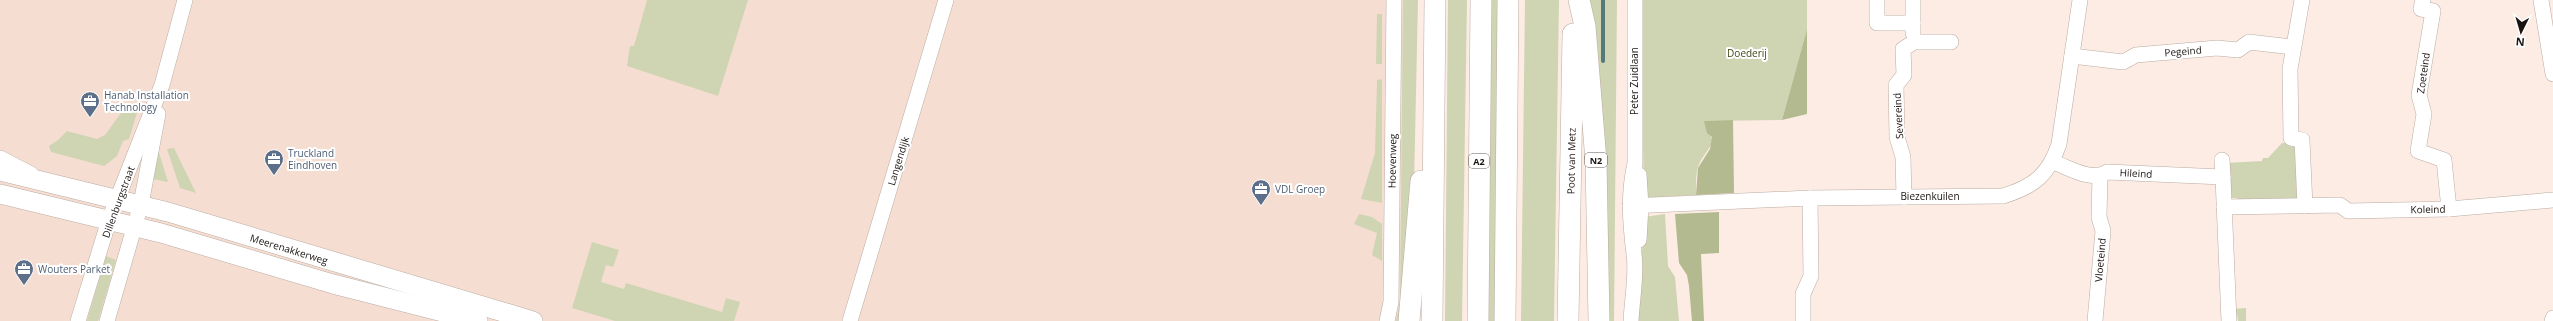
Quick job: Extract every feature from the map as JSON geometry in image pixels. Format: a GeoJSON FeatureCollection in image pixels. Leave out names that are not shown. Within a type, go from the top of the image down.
{"type":"FeatureCollection","features":[{"type":"Feature","properties":{"kind":"highway"},"geometry":{"type":"LineString","coordinates":[[1432,321],[1434,0]]}},
{"type":"Feature","properties":{"kind":"highway","name":"A2"},"geometry":{"type":"LineString","coordinates":[[1478,321],[1481,0]]}},
{"type":"Feature","properties":{"kind":"highway"},"geometry":{"type":"LineString","coordinates":[[1505,321],[1508,0]]}},
{"type":"Feature","properties":{"kind":"highway","name":"Poot van Metz"},"geometry":{"type":"LineString","coordinates":[[1568,321],[1574,0]]}},
{"type":"Feature","properties":{"kind":"highway","name":"N2"},"geometry":{"type":"LineString","coordinates":[[1579,0],[1585,26],[1596,161],[1599,321]]}},
{"type":"Feature","properties":{"kind":"highway"},"geometry":{"type":"LineString","coordinates":[[1409,321],[1420,183],[1432,147]]}},
{"type":"Feature","properties":{"kind":"main road","name":"Meerenakkerweg"},"geometry":{"type":"LineString","coordinates":[[0,171],[141,204],[533,321]]}},
{"type":"Feature","properties":{"kind":"main road","name":"Meerenakkerweg"},"geometry":{"type":"LineString","coordinates":[[0,194],[109,220],[333,284],[478,321]]}},
{"type":"Feature","properties":{"kind":"street","name":"Dillenburgstraat"},"geometry":{"type":"LineString","coordinates":[[107,321],[141,204],[162,85],[185,0]]}},
{"type":"Feature","properties":{"kind":"street","name":"Langendijk"},"geometry":{"type":"LineString","coordinates":[[850,321],[946,0]]}},
{"type":"Feature","properties":{"kind":"street","name":"Hoevenweg"},"geometry":{"type":"LineString","coordinates":[[1387,321],[1391,302],[1394,0]]}},
{"type":"Feature","properties":{"kind":"street","name":"Peter Zuidlaan"},"geometry":{"type":"LineString","coordinates":[[1632,321],[1634,254],[1640,239],[1636,206],[1640,181],[1635,162],[1635,0]]}},
{"type":"Feature","properties":{"kind":"street"},"geometry":{"type":"LineString","coordinates":[[1877,0],[1876,23],[1913,23]]}},
{"type":"Feature","properties":{"kind":"street"},"geometry":{"type":"LineString","coordinates":[[1913,0],[1914,42],[1951,42]]}},
{"type":"Feature","properties":{"kind":"street","name":"Biezenkuilen"},"geometry":{"type":"LineString","coordinates":[[1636,206],[1810,198],[2003,196],[2024,189],[2040,178],[2054,162],[2059,144],[2080,0]]}},
{"type":"Feature","properties":{"kind":"street"},"geometry":{"type":"LineString","coordinates":[[2302,0],[2290,69],[2291,138],[2302,140],[2304,206]]}},
{"type":"Feature","properties":{"kind":"street","name":"Zoeteind"},"geometry":{"type":"LineString","coordinates":[[2422,0],[2421,9],[2433,11],[2419,95],[2424,114],[2418,151],[2444,160],[2450,209]]}},
{"type":"Feature","properties":{"kind":"street"},"geometry":{"type":"LineString","coordinates":[[2541,0],[2552,68]]}},
{"type":"Feature","properties":{"kind":"street","name":"Severeind"},"geometry":{"type":"LineString","coordinates":[[1904,196],[1903,157],[1897,137],[1896,85],[1904,75],[1903,49],[1914,42]]}},
{"type":"Feature","properties":{"kind":"street","name":"Pegeind"},"geometry":{"type":"LineString","coordinates":[[2072,56],[2123,62],[2136,55],[2217,48],[2238,50],[2249,42],[2293,47]]}},
{"type":"Feature","properties":{"kind":"street","name":"Dillenburgstraat"},"geometry":{"type":"LineString","coordinates":[[78,321],[109,220],[162,85]]}},
{"type":"Feature","properties":{"kind":"street","name":"Meerenakkerweg"},"geometry":{"type":"LineString","coordinates":[[0,158],[44,182]]}},
{"type":"Feature","properties":{"kind":"street"},"geometry":{"type":"LineString","coordinates":[[2222,160],[2229,321]]}},
{"type":"Feature","properties":{"kind":"street","name":"Hileind"},"geometry":{"type":"LineString","coordinates":[[2054,162],[2089,176],[2100,176],[2107,172],[2223,177]]}},
{"type":"Feature","properties":{"kind":"street","name":"Vloeteind"},"geometry":{"type":"LineString","coordinates":[[2095,321],[2103,231],[2099,217],[2100,176]]}},
{"type":"Feature","properties":{"kind":"street"},"geometry":{"type":"LineString","coordinates":[[1803,321],[1803,294],[1811,276],[1810,198]]}},
{"type":"Feature","properties":{"kind":"street","name":"Koleind"},"geometry":{"type":"LineString","coordinates":[[2224,207],[2340,206],[2348,211],[2450,209],[2553,200]]}},
{"type":"Feature","properties":{"kind":"shaded area"},"geometry":{"type":"Polygon","coordinates":[[[0,0],[1408,0],[1403,321],[0,321],[0,0]]]}},
{"type":"Feature","properties":{"kind":"green space"},"geometry":{"type":"Polygon","coordinates":[[[647,0],[748,0],[718,96],[627,66],[630,46],[634,46],[647,0]]]}},
{"type":"Feature","properties":{"kind":"green space"},"geometry":{"type":"Polygon","coordinates":[[[1403,0],[1418,0],[1413,230],[1404,321],[1396,321],[1400,302],[1403,0]]]}},
{"type":"Feature","properties":{"kind":"green space"},"geometry":{"type":"Polygon","coordinates":[[[1448,0],[1467,0],[1462,321],[1445,321],[1448,0]]]}},
{"type":"Feature","properties":{"kind":"green space"},"geometry":{"type":"Polygon","coordinates":[[[1490,0],[1501,0],[1496,321],[1486,321],[1490,0]]]}},
{"type":"Feature","properties":{"kind":"green space"},"geometry":{"type":"Polygon","coordinates":[[[1525,0],[1559,0],[1554,321],[1521,321],[1525,0]]]}},
{"type":"Feature","properties":{"kind":"green space"},"geometry":{"type":"Polygon","coordinates":[[[1589,0],[1617,0],[1614,321],[1602,321],[1589,0]]]}},
{"type":"Feature","properties":{"kind":"green space","name":"Doederij"},"geometry":{"type":"Polygon","coordinates":[[[1640,0],[1807,0],[1807,29],[1782,120],[1704,121],[1712,142],[1699,164],[1696,177],[1696,195],[1644,198],[1640,0]]]}},
{"type":"Feature","properties":{"kind":"green space"},"geometry":{"type":"Polygon","coordinates":[[[1377,14],[1382,14],[1382,64],[1376,64],[1377,14]]]}},
{"type":"Feature","properties":{"kind":"green space"},"geometry":{"type":"Polygon","coordinates":[[[1807,29],[1807,114],[1782,120],[1807,29]]]}},
{"type":"Feature","properties":{"kind":"green space"},"geometry":{"type":"Polygon","coordinates":[[[1382,79],[1382,203],[1361,199],[1375,153],[1377,80],[1382,79]]]}},
{"type":"Feature","properties":{"kind":"green space"},"geometry":{"type":"Polygon","coordinates":[[[140,103],[129,139],[123,141],[117,156],[104,166],[51,152],[49,146],[67,131],[97,139],[105,135],[121,113],[140,103]]]}},
{"type":"Feature","properties":{"kind":"green space"},"geometry":{"type":"Polygon","coordinates":[[[1733,120],[1734,193],[1696,195],[1698,168],[1710,149],[1712,137],[1707,133],[1704,121],[1733,120]]]}},
{"type":"Feature","properties":{"kind":"green space"},"geometry":{"type":"Polygon","coordinates":[[[2282,143],[2296,144],[2298,196],[2292,202],[2237,203],[2237,198],[2227,198],[2226,163],[2262,161],[2263,158],[2268,158],[2282,143]]]}},
{"type":"Feature","properties":{"kind":"green space"},"geometry":{"type":"Polygon","coordinates":[[[157,146],[168,182],[153,179],[157,146]]]}},
{"type":"Feature","properties":{"kind":"green space"},"geometry":{"type":"Polygon","coordinates":[[[174,148],[196,193],[180,188],[167,149],[174,148]]]}},
{"type":"Feature","properties":{"kind":"green space"},"geometry":{"type":"Polygon","coordinates":[[[1719,212],[1719,253],[1701,254],[1704,321],[1692,321],[1687,275],[1679,263],[1675,214],[1719,212]]]}},
{"type":"Feature","properties":{"kind":"green space"},"geometry":{"type":"Polygon","coordinates":[[[1359,214],[1372,217],[1382,224],[1382,261],[1372,255],[1377,233],[1354,224],[1359,214]]]}},
{"type":"Feature","properties":{"kind":"green space"},"geometry":{"type":"Polygon","coordinates":[[[1665,214],[1668,266],[1675,277],[1679,321],[1638,321],[1644,217],[1665,214]]]}},
{"type":"Feature","properties":{"kind":"green space"},"geometry":{"type":"Polygon","coordinates":[[[592,242],[619,250],[613,267],[606,265],[601,282],[624,289],[626,283],[722,312],[726,298],[740,302],[734,321],[615,321],[572,308],[592,242]]]}},
{"type":"Feature","properties":{"kind":"green space"},"geometry":{"type":"Polygon","coordinates":[[[106,256],[116,260],[98,321],[87,321],[106,256]]]}},
{"type":"Feature","properties":{"kind":"green space"},"geometry":{"type":"Polygon","coordinates":[[[2246,308],[2246,321],[2238,321],[2237,315],[2232,315],[2232,309],[2246,308]]]}},
{"type":"Feature","properties":{"kind":"waterway"},"geometry":{"type":"LineString","coordinates":[[1603,0],[1603,61]]}},
{"type":"Feature","properties":{"kind":"place","name":"Hanab Installation Technology"},"geometry":{"type":"Point","coordinates":[90,118]}},
{"type":"Feature","properties":{"kind":"place","name":"Truckland Eindhoven"},"geometry":{"type":"Point","coordinates":[274,176]}},
{"type":"Feature","properties":{"kind":"place","name":"VDL Groep"},"geometry":{"type":"Point","coordinates":[1261,206]}},
{"type":"Feature","properties":{"kind":"place","name":"Wouters Parket"},"geometry":{"type":"Point","coordinates":[24,286]}}]}
